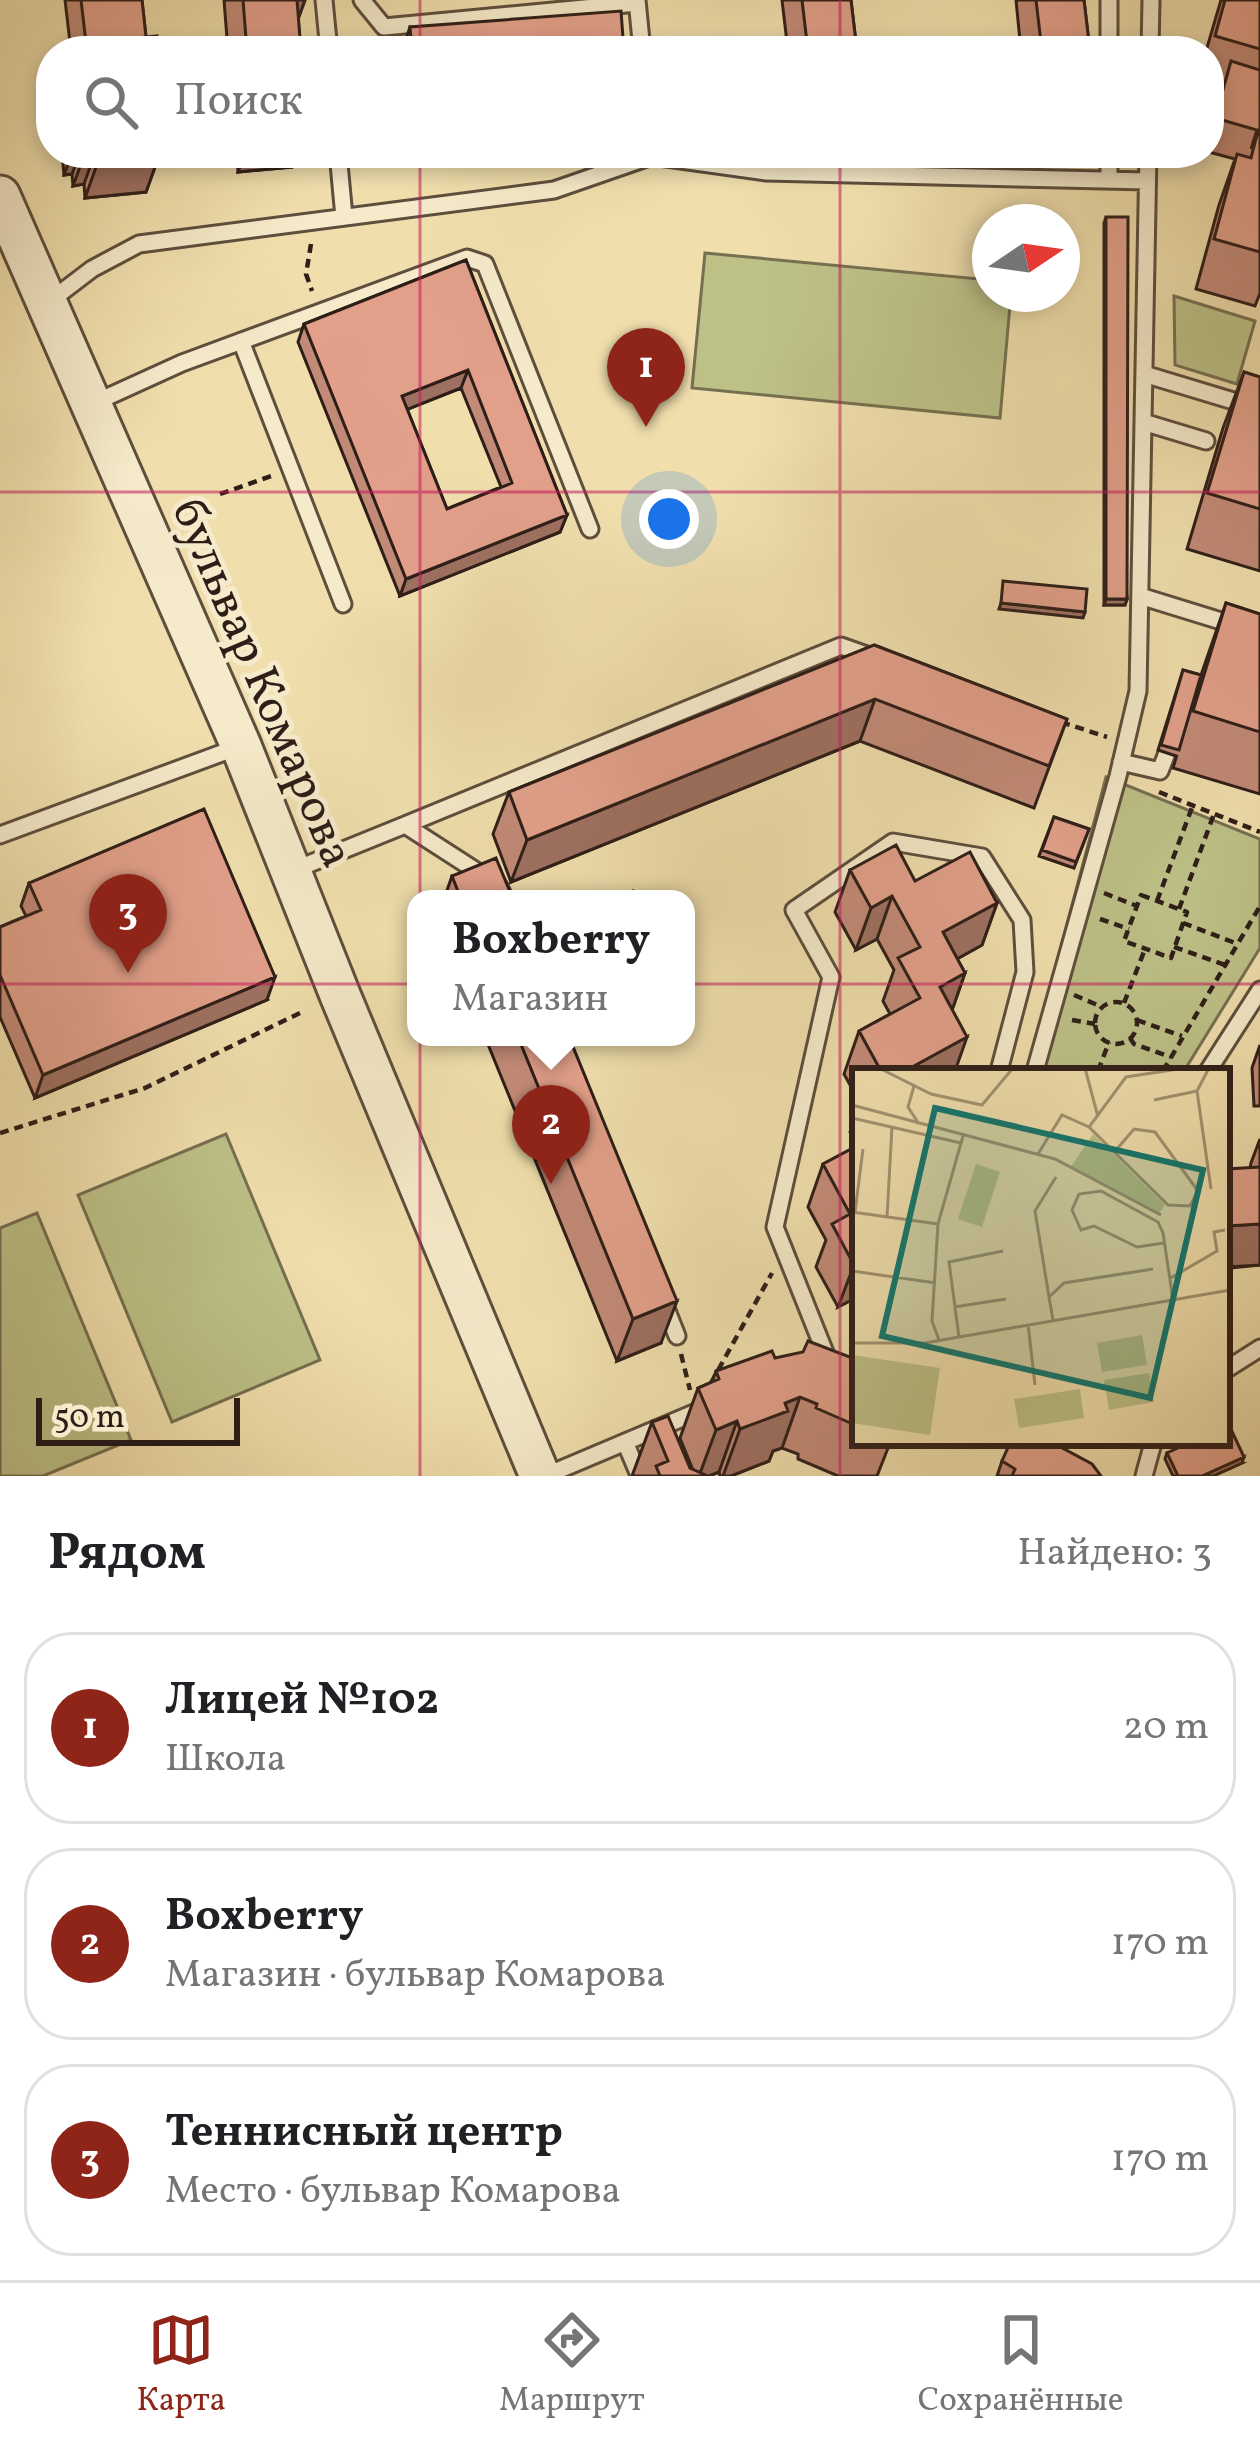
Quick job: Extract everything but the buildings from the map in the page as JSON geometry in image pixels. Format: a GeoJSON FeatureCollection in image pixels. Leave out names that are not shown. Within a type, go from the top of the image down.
{"type":"FeatureCollection","features":[{"type":"Feature","properties":{"kind":"street","name":"бульвар Комарова"},"geometry":{"type":"LineString","coordinates":[[0,196],[241,746],[543,1476]]}},
{"type":"Feature","properties":{"kind":"lane"},"geometry":{"type":"LineString","coordinates":[[328,36],[324,1],[344,0]]}},
{"type":"Feature","properties":{"kind":"lane"},"geometry":{"type":"LineString","coordinates":[[362,0],[385,27],[637,2],[640,36]]}},
{"type":"Feature","properties":{"kind":"lane"},"geometry":{"type":"LineString","coordinates":[[1109,0],[1109,36]]}},
{"type":"Feature","properties":{"kind":"lane"},"geometry":{"type":"LineString","coordinates":[[1150,36],[1151,0]]}},
{"type":"Feature","properties":{"kind":"lane"},"geometry":{"type":"LineString","coordinates":[[339,168],[344,217]]}},
{"type":"Feature","properties":{"kind":"lane"},"geometry":{"type":"LineString","coordinates":[[47,303],[92,269],[139,244],[554,190],[614,168]]}},
{"type":"Feature","properties":{"kind":"lane"},"geometry":{"type":"LineString","coordinates":[[741,168],[1147,181]]}},
{"type":"Feature","properties":{"kind":"lane"},"geometry":{"type":"LineString","coordinates":[[1109,168],[1109,179]]}},
{"type":"Feature","properties":{"kind":"lane"},"geometry":{"type":"LineString","coordinates":[[1036,1068],[1138,691],[1147,168]]}},
{"type":"Feature","properties":{"kind":"lane"},"geometry":{"type":"LineString","coordinates":[[91,404],[170,367],[467,258],[484,264],[590,529]]}},
{"type":"Feature","properties":{"kind":"lane"},"geometry":{"type":"LineString","coordinates":[[241,341],[343,604]]}},
{"type":"Feature","properties":{"kind":"lane"},"geometry":{"type":"LineString","coordinates":[[1144,374],[1260,409]]}},
{"type":"Feature","properties":{"kind":"lane"},"geometry":{"type":"LineString","coordinates":[[1143,422],[1206,441]]}},
{"type":"Feature","properties":{"kind":"lane"},"geometry":{"type":"LineString","coordinates":[[1140,596],[1260,633]]}},
{"type":"Feature","properties":{"kind":"lane"},"geometry":{"type":"LineString","coordinates":[[291,872],[841,646],[886,662]]}},
{"type":"Feature","properties":{"kind":"lane"},"geometry":{"type":"LineString","coordinates":[[0,835],[241,746]]}},
{"type":"Feature","properties":{"kind":"lane"},"geometry":{"type":"LineString","coordinates":[[1120,769],[1160,771],[1167,754]]}},
{"type":"Feature","properties":{"kind":"lane"},"geometry":{"type":"LineString","coordinates":[[405,825],[500,890]]}},
{"type":"Feature","properties":{"kind":"lane"},"geometry":{"type":"LineString","coordinates":[[828,1363],[775,1227],[831,977],[794,910],[893,842],[982,857],[1022,920],[1024,972],[1000,1068]]}},
{"type":"Feature","properties":{"kind":"lane"},"geometry":{"type":"LineString","coordinates":[[1210,1068],[1258,997]]}},
{"type":"Feature","properties":{"kind":"lane"},"geometry":{"type":"LineString","coordinates":[[661,1293],[677,1336]]}},
{"type":"Feature","properties":{"kind":"lane"},"geometry":{"type":"LineString","coordinates":[[1230,1368],[1260,1348]]}},
{"type":"Feature","properties":{"kind":"lane"},"geometry":{"type":"LineString","coordinates":[[543,1476],[626,1442],[650,1441],[731,1397]]}},
{"type":"Feature","properties":{"kind":"lane"},"geometry":{"type":"LineString","coordinates":[[626,1442],[640,1475]]}},
{"type":"Feature","properties":{"kind":"lane"},"geometry":{"type":"LineString","coordinates":[[1144,1476],[1152,1446]]}},
{"type":"Feature","properties":{"kind":"path"},"geometry":{"type":"LineString","coordinates":[[316,221],[306,274],[319,313]]}},
{"type":"Feature","properties":{"kind":"path"},"geometry":{"type":"LineString","coordinates":[[220,494],[291,470]]}},
{"type":"Feature","properties":{"kind":"path"},"geometry":{"type":"LineString","coordinates":[[1044,717],[1125,743]]}},
{"type":"Feature","properties":{"kind":"path"},"geometry":{"type":"LineString","coordinates":[[1120,769],[1260,832]]}},
{"type":"Feature","properties":{"kind":"path"},"geometry":{"type":"LineString","coordinates":[[1157,901],[1193,805]]}},
{"type":"Feature","properties":{"kind":"path"},"geometry":{"type":"LineString","coordinates":[[1179,909],[1214,814]]}},
{"type":"Feature","properties":{"kind":"path"},"geometry":{"type":"LineString","coordinates":[[1085,885],[1137,906]]}},
{"type":"Feature","properties":{"kind":"path"},"geometry":{"type":"LineString","coordinates":[[1141,895],[1157,901],[1187,912],[1171,958],[1124,941],[1141,895]]}},
{"type":"Feature","properties":{"kind":"path"},"geometry":{"type":"LineString","coordinates":[[1165,1068],[1260,906]]}},
{"type":"Feature","properties":{"kind":"path"},"geometry":{"type":"LineString","coordinates":[[1077,912],[1129,929]]}},
{"type":"Feature","properties":{"kind":"path"},"geometry":{"type":"LineString","coordinates":[[1183,923],[1238,944]]}},
{"type":"Feature","properties":{"kind":"path"},"geometry":{"type":"LineString","coordinates":[[1174,947],[1225,965]]}},
{"type":"Feature","properties":{"kind":"path"},"geometry":{"type":"LineString","coordinates":[[1124,1003],[1145,949]]}},
{"type":"Feature","properties":{"kind":"path"},"geometry":{"type":"LineString","coordinates":[[1109,1042],[1097,1032],[1096,1018],[1108,1003],[1124,1003]]}},
{"type":"Feature","properties":{"kind":"path"},"geometry":{"type":"LineString","coordinates":[[1124,1003],[1137,1020],[1183,1036]]}},
{"type":"Feature","properties":{"kind":"path"},"geometry":{"type":"LineString","coordinates":[[0,1133],[145,1088],[302,1012]]}},
{"type":"Feature","properties":{"kind":"path"},"geometry":{"type":"LineString","coordinates":[[1130,1038],[1137,1020]]}},
{"type":"Feature","properties":{"kind":"path"},"geometry":{"type":"LineString","coordinates":[[1109,1042],[1130,1038]]}},
{"type":"Feature","properties":{"kind":"path"},"geometry":{"type":"LineString","coordinates":[[1130,1038],[1171,1057]]}},
{"type":"Feature","properties":{"kind":"path"},"geometry":{"type":"LineString","coordinates":[[1099,1068],[1109,1042]]}},
{"type":"Feature","properties":{"kind":"path"},"geometry":{"type":"LineString","coordinates":[[702,1410],[711,1378],[784,1252]]}},
{"type":"Feature","properties":{"kind":"path"},"geometry":{"type":"LineString","coordinates":[[677,1336],[702,1410]]}},
{"type":"Feature","properties":{"kind":"green space"},"geometry":{"type":"Polygon","coordinates":[[[705,253],[972,278],[972,312],[1009,312],[1000,418],[692,388],[705,253]]]}},
{"type":"Feature","properties":{"kind":"green space"},"geometry":{"type":"Polygon","coordinates":[[[1174,296],[1255,321],[1237,384],[1175,365],[1174,296]]]}},
{"type":"Feature","properties":{"kind":"green space"},"geometry":{"type":"Polygon","coordinates":[[[1106,777],[1260,839],[1260,948],[1186,1068],[1029,1068],[1106,777]]]}},
{"type":"Feature","properties":{"kind":"green space"},"geometry":{"type":"Polygon","coordinates":[[[226,1134],[320,1360],[172,1422],[78,1195],[226,1134]]]}},
{"type":"Feature","properties":{"kind":"green space"},"geometry":{"type":"Polygon","coordinates":[[[37,1213],[131,1440],[43,1476],[0,1476],[0,1228],[37,1213]]]}},
{"type":"Feature","properties":{"kind":"place","name":"Лицей №102"},"geometry":{"type":"Point","coordinates":[646,427]}},
{"type":"Feature","properties":{"kind":"place","name":"Теннисный центр"},"geometry":{"type":"Point","coordinates":[128,973]}},
{"type":"Feature","properties":{"kind":"place","name":"Boxberry"},"geometry":{"type":"Point","coordinates":[551,1184]}}]}
